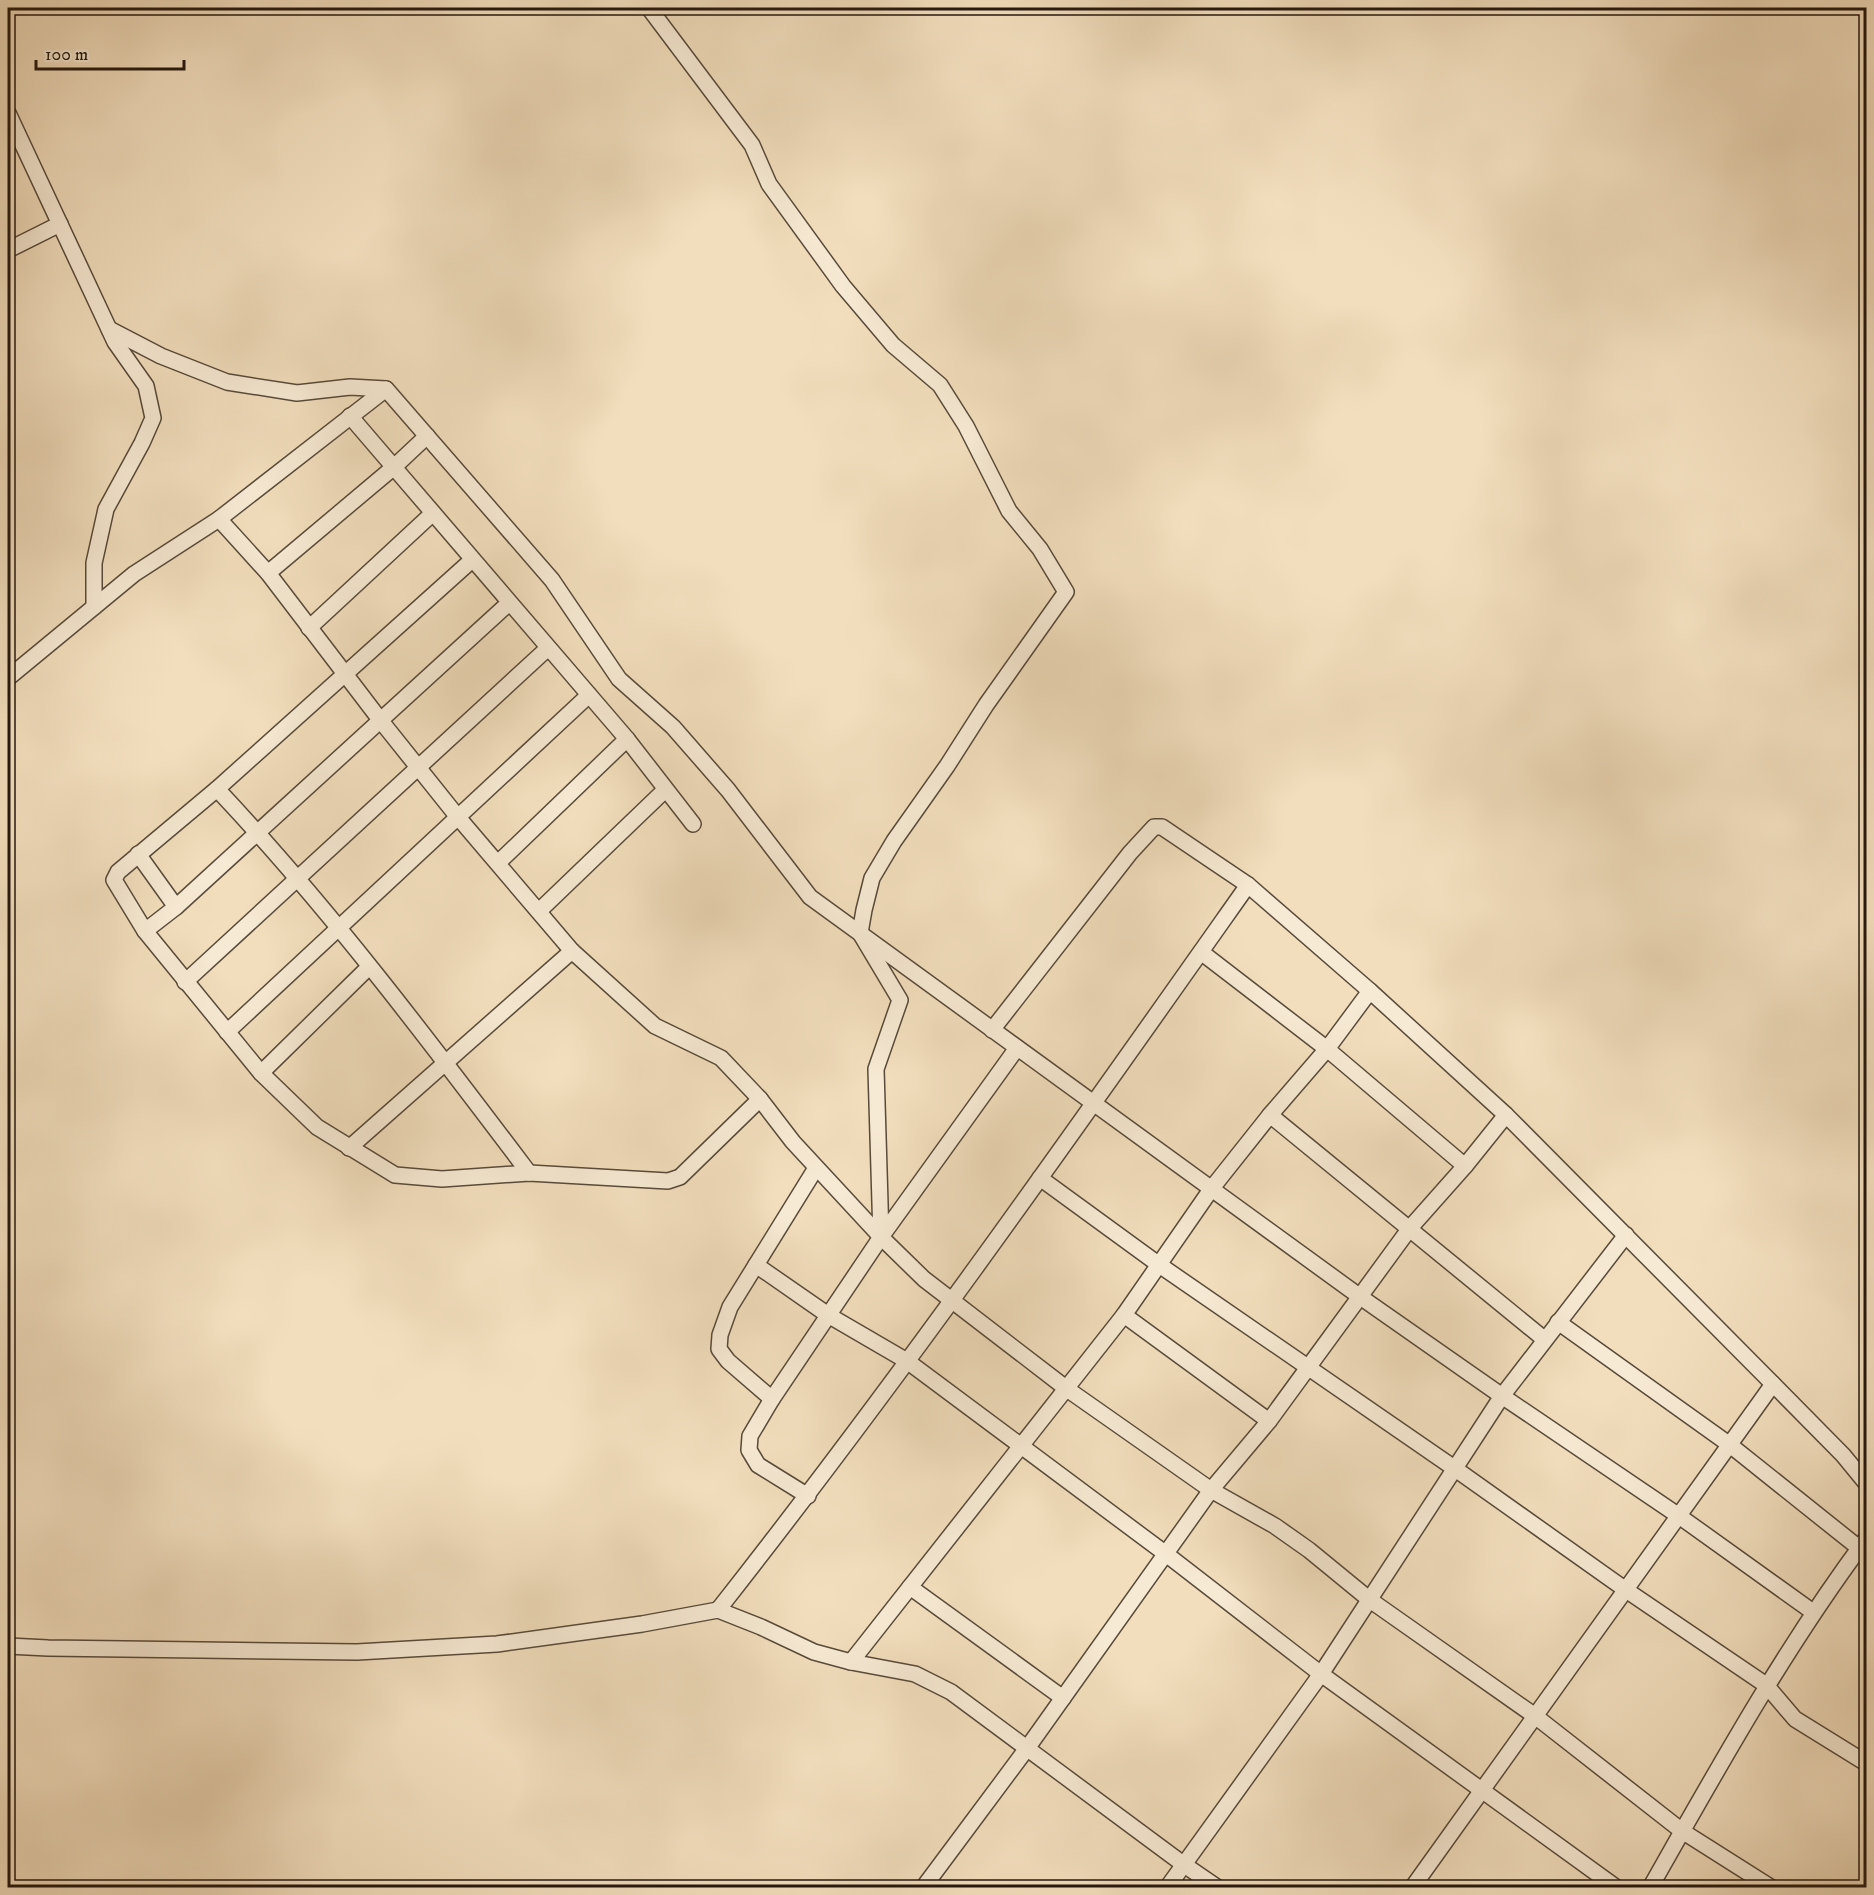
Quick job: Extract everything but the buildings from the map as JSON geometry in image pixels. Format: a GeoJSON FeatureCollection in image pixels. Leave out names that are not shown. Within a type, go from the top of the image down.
{"type":"FeatureCollection","features":[{"type":"Feature","properties":{"kind":"street"},"geometry":{"type":"LineString","coordinates":[[649,8],[752,145],[769,184],[843,286],[893,345],[940,385],[966,426],[1009,511],[1040,549],[1066,592],[986,705],[872,878],[860,933],[900,1000],[876,1069],[880,1237]]}},
{"type":"Feature","properties":{"kind":"street"},"geometry":{"type":"LineString","coordinates":[[8,113],[115,342],[146,386],[153,418],[106,509],[94,563],[94,607]]}},
{"type":"Feature","properties":{"kind":"street"},"geometry":{"type":"LineString","coordinates":[[8,250],[60,224]]}},
{"type":"Feature","properties":{"kind":"street"},"geometry":{"type":"LineString","coordinates":[[109,329],[161,356],[227,382],[297,393],[350,387],[386,389],[552,580],[619,679],[673,727],[728,790],[810,897],[1359,1296],[1679,1516],[1813,1612]]}},
{"type":"Feature","properties":{"kind":"street"},"geometry":{"type":"LineString","coordinates":[[8,678],[134,574],[219,519],[386,389]]}},
{"type":"Feature","properties":{"kind":"street"},"geometry":{"type":"LineString","coordinates":[[350,416],[627,739],[693,824]]}},
{"type":"Feature","properties":{"kind":"street"},"geometry":{"type":"LineString","coordinates":[[267,573],[394,468],[427,436]]}},
{"type":"Feature","properties":{"kind":"street"},"geometry":{"type":"LineString","coordinates":[[309,628],[433,513]]}},
{"type":"Feature","properties":{"kind":"street"},"geometry":{"type":"LineString","coordinates":[[219,519],[267,573],[457,816],[572,951],[655,1026],[722,1058],[760,1099],[816,1168],[880,1237],[924,1279],[1067,1389],[1211,1490],[1275,1526],[1301,1544],[1370,1600],[1535,1716],[1682,1831],[1772,1887]]}},
{"type":"Feature","properties":{"kind":"street"},"geometry":{"type":"LineString","coordinates":[[472,560],[217,789],[138,854],[118,872],[114,880],[145,931],[261,1073],[316,1127],[395,1175],[442,1179],[529,1173],[668,1181],[680,1177],[760,1099]]}},
{"type":"Feature","properties":{"kind":"street"},"geometry":{"type":"LineString","coordinates":[[145,931],[176,907],[509,603]]}},
{"type":"Feature","properties":{"kind":"street"},"geometry":{"type":"LineString","coordinates":[[185,981],[548,648]]}},
{"type":"Feature","properties":{"kind":"street"},"geometry":{"type":"LineString","coordinates":[[227,1032],[589,695]]}},
{"type":"Feature","properties":{"kind":"street"},"geometry":{"type":"LineString","coordinates":[[498,863],[627,739]]}},
{"type":"Feature","properties":{"kind":"street"},"geometry":{"type":"LineString","coordinates":[[217,789],[258,833],[369,967],[529,1173]]}},
{"type":"Feature","properties":{"kind":"street"},"geometry":{"type":"LineString","coordinates":[[539,911],[665,790]]}},
{"type":"Feature","properties":{"kind":"street"},"geometry":{"type":"LineString","coordinates":[[992,1030],[1130,853],[1154,827],[1162,827],[1248,885],[1370,991],[1506,1115],[1843,1455],[1866,1483]]}},
{"type":"Feature","properties":{"kind":"street"},"geometry":{"type":"LineString","coordinates":[[138,854],[176,907]]}},
{"type":"Feature","properties":{"kind":"street"},"geometry":{"type":"LineString","coordinates":[[718,1610],[808,1496],[907,1361],[1248,885]]}},
{"type":"Feature","properties":{"kind":"street"},"geometry":{"type":"LineString","coordinates":[[349,1148],[572,951]]}},
{"type":"Feature","properties":{"kind":"street"},"geometry":{"type":"LineString","coordinates":[[1201,952],[1327,1049],[1465,1166]]}},
{"type":"Feature","properties":{"kind":"street"},"geometry":{"type":"LineString","coordinates":[[261,1073],[369,967]]}},
{"type":"Feature","properties":{"kind":"street"},"geometry":{"type":"LineString","coordinates":[[851,1662],[1124,1315],[1212,1188],[1270,1115],[1327,1049],[1370,991]]}},
{"type":"Feature","properties":{"kind":"street"},"geometry":{"type":"LineString","coordinates":[[808,1496],[758,1465],[749,1450],[750,1436],[772,1399],[880,1237],[1017,1048]]}},
{"type":"Feature","properties":{"kind":"street"},"geometry":{"type":"LineString","coordinates":[[1270,1115],[1544,1339]]}},
{"type":"Feature","properties":{"kind":"street"},"geometry":{"type":"LineString","coordinates":[[923,1887],[1028,1747],[1211,1490],[1269,1420],[1410,1228],[1506,1115]]}},
{"type":"Feature","properties":{"kind":"street"},"geometry":{"type":"LineString","coordinates":[[772,1399],[728,1361],[719,1349],[720,1335],[730,1307],[816,1168]]}},
{"type":"Feature","properties":{"kind":"street"},"geometry":{"type":"LineString","coordinates":[[1040,1178],[1158,1264],[1766,1685],[1795,1719],[1866,1763]]}},
{"type":"Feature","properties":{"kind":"street"},"geometry":{"type":"LineString","coordinates":[[1167,1887],[1321,1674],[1502,1396],[1626,1234]]}},
{"type":"Feature","properties":{"kind":"street"},"geometry":{"type":"LineString","coordinates":[[756,1265],[828,1315],[907,1361],[1166,1554],[1321,1674],[1617,1887]]}},
{"type":"Feature","properties":{"kind":"street"},"geometry":{"type":"LineString","coordinates":[[1124,1315],[1269,1420]]}},
{"type":"Feature","properties":{"kind":"street"},"geometry":{"type":"LineString","coordinates":[[1558,1322],[1863,1543],[1813,1612],[1766,1685],[1650,1887]]}},
{"type":"Feature","properties":{"kind":"street"},"geometry":{"type":"LineString","coordinates":[[1412,1887],[1773,1384]]}},
{"type":"Feature","properties":{"kind":"street"},"geometry":{"type":"LineString","coordinates":[[910,1587],[1063,1698]]}},
{"type":"Feature","properties":{"kind":"street"},"geometry":{"type":"LineString","coordinates":[[8,1646],[357,1652],[497,1644],[642,1624],[718,1610],[814,1652],[851,1662],[915,1674],[951,1692],[1183,1864],[1218,1887]]}}]}
